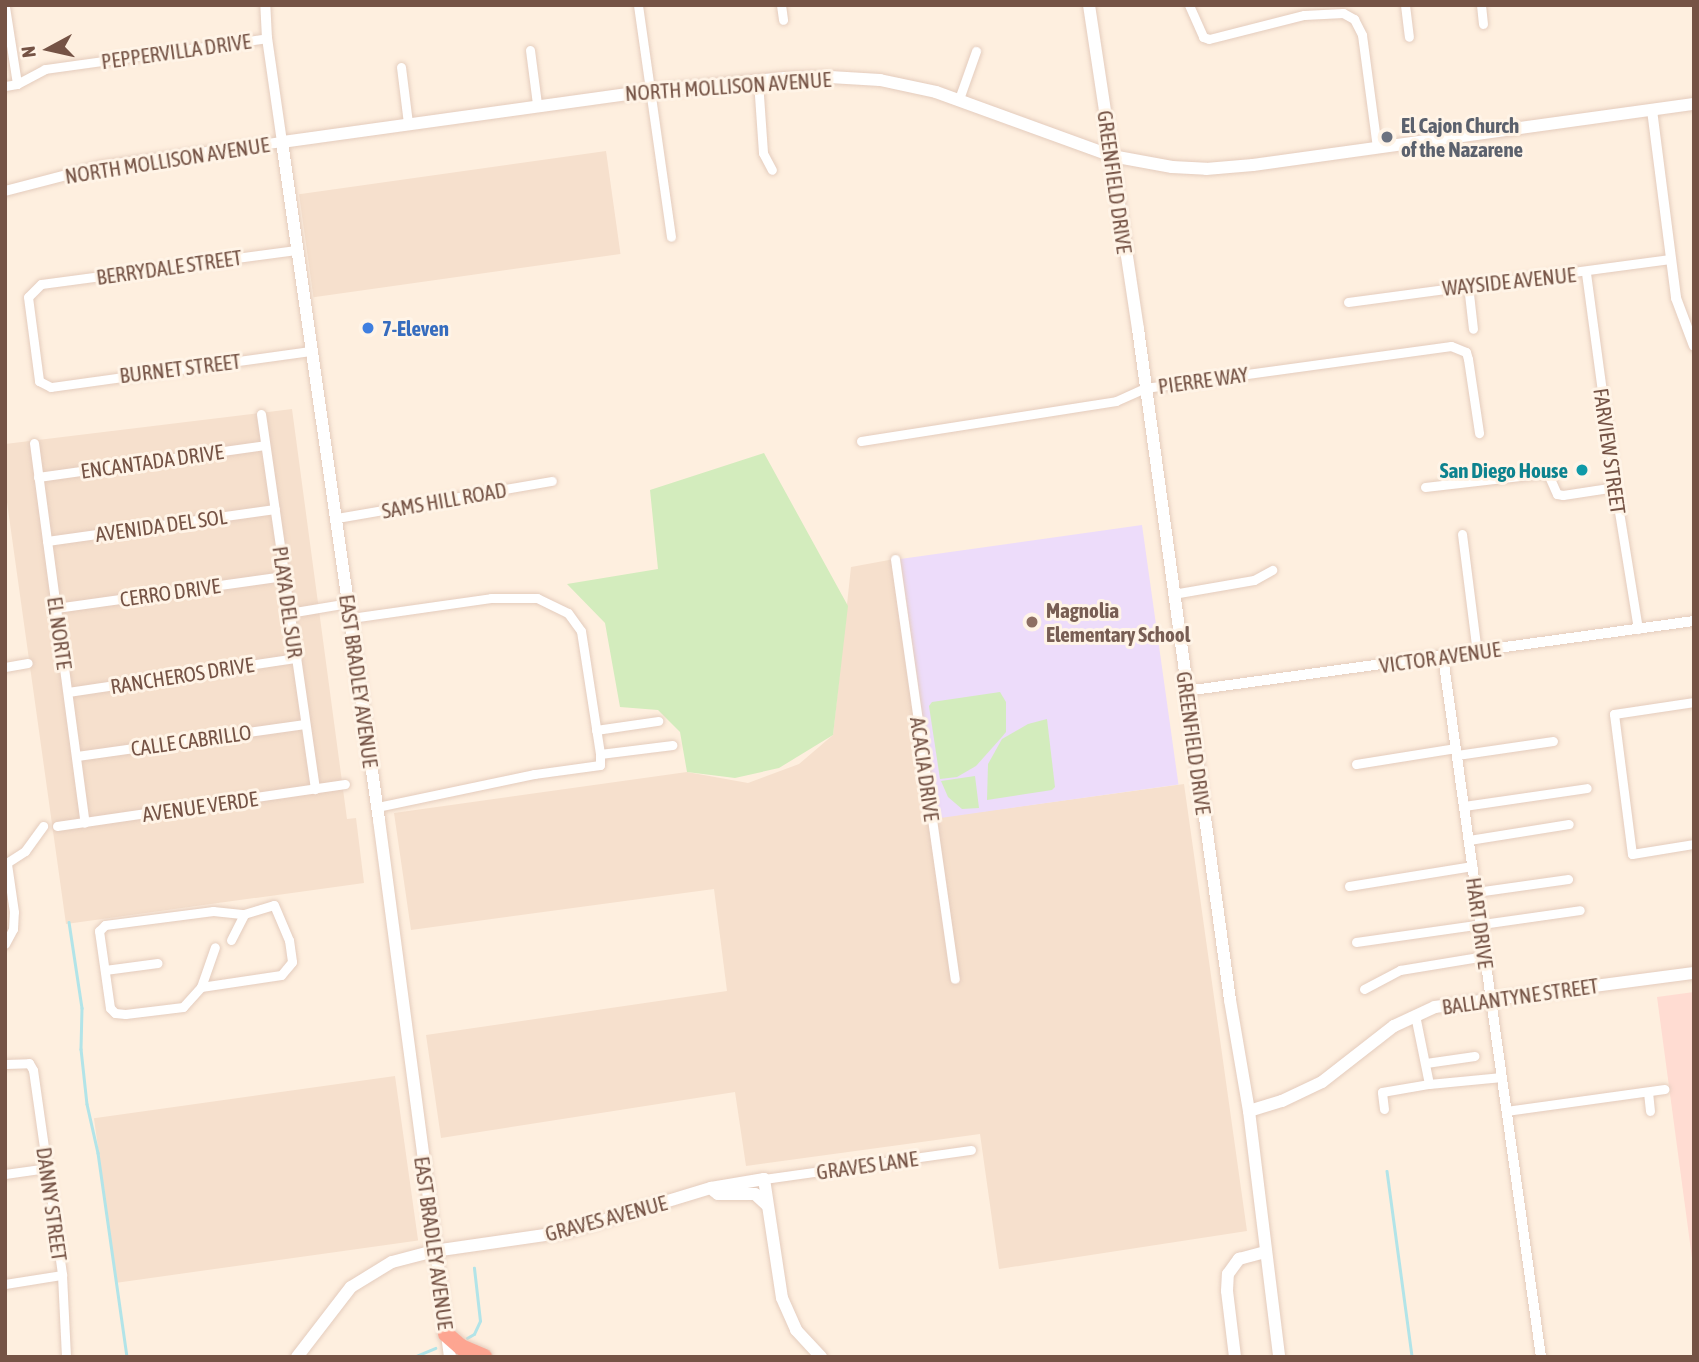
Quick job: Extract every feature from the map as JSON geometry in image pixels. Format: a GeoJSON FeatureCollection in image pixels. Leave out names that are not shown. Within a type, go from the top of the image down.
{"type":"FeatureCollection","features":[{"type":"Feature","properties":{"kind":"highway"},"geometry":{"type":"LineString","coordinates":[[446,1334],[461,1347],[484,1357]]}},
{"type":"Feature","properties":{"kind":"main road","name":"GREENFIELD DRIVE"},"geometry":{"type":"LineString","coordinates":[[1088,5],[1146,388],[1186,691],[1248,1111],[1279,1357]]}},
{"type":"Feature","properties":{"kind":"main road","name":"NORTH MOLLISON AVENUE"},"geometry":{"type":"LineString","coordinates":[[282,142],[537,104],[758,81],[830,77],[880,80],[959,99],[1112,156],[1172,167],[1206,169],[1253,166],[1694,104]]}},
{"type":"Feature","properties":{"kind":"main road","name":"EAST BRADLEY AVENUE"},"geometry":{"type":"LineString","coordinates":[[282,142],[310,351],[351,618],[450,1357]]}},
{"type":"Feature","properties":{"kind":"main road","name":"BALLANTYNE STREET"},"geometry":{"type":"LineString","coordinates":[[1248,1111],[1282,1101],[1322,1082],[1369,1043],[1415,1015],[1435,1007],[1694,973]]}},
{"type":"Feature","properties":{"kind":"main road","name":"GRAVES AVENUE"},"geometry":{"type":"LineString","coordinates":[[297,1357],[344,1293],[363,1277],[391,1262],[434,1251],[566,1232],[711,1188],[764,1179]]}},
{"type":"Feature","properties":{"kind":"main road"},"geometry":{"type":"LineString","coordinates":[[764,1179],[779,1285],[785,1308],[796,1330],[821,1357]]}},
{"type":"Feature","properties":{"kind":"main road"},"geometry":{"type":"LineString","coordinates":[[711,1188],[718,1194],[755,1194],[767,1205]]}},
{"type":"Feature","properties":{"kind":"main road"},"geometry":{"type":"LineString","coordinates":[[1235,1357],[1227,1292],[1229,1272],[1241,1258],[1265,1252]]}},
{"type":"Feature","properties":{"kind":"street","name":"EAST BRADLEY AVENUE"},"geometry":{"type":"LineString","coordinates":[[265,5],[282,142]]}},
{"type":"Feature","properties":{"kind":"street"},"geometry":{"type":"LineString","coordinates":[[638,5],[671,237]]}},
{"type":"Feature","properties":{"kind":"street"},"geometry":{"type":"LineString","coordinates":[[781,5],[783,20]]}},
{"type":"Feature","properties":{"kind":"street"},"geometry":{"type":"LineString","coordinates":[[1189,5],[1196,27],[1203,37],[1209,39],[1304,15],[1343,12],[1354,19],[1362,35],[1377,148]]}},
{"type":"Feature","properties":{"kind":"street"},"geometry":{"type":"LineString","coordinates":[[1405,5],[1409,37]]}},
{"type":"Feature","properties":{"kind":"street"},"geometry":{"type":"LineString","coordinates":[[1481,5],[1483,23]]}},
{"type":"Feature","properties":{"kind":"street"},"geometry":{"type":"LineString","coordinates":[[5,6],[17,84]]}},
{"type":"Feature","properties":{"kind":"street","name":"PEPPERVILLA DRIVE"},"geometry":{"type":"LineString","coordinates":[[5,86],[17,84],[45,69],[267,37]]}},
{"type":"Feature","properties":{"kind":"street"},"geometry":{"type":"LineString","coordinates":[[530,50],[537,104]]}},
{"type":"Feature","properties":{"kind":"street"},"geometry":{"type":"LineString","coordinates":[[959,99],[976,51]]}},
{"type":"Feature","properties":{"kind":"street"},"geometry":{"type":"LineString","coordinates":[[401,67],[408,123]]}},
{"type":"Feature","properties":{"kind":"street"},"geometry":{"type":"LineString","coordinates":[[758,81],[763,153],[772,170]]}},
{"type":"Feature","properties":{"kind":"street"},"geometry":{"type":"LineString","coordinates":[[1652,110],[1676,298],[1694,346]]}},
{"type":"Feature","properties":{"kind":"street","name":"NORTH MOLLISON AVENUE"},"geometry":{"type":"LineString","coordinates":[[5,191],[102,166],[282,142]]}},
{"type":"Feature","properties":{"kind":"street","name":"BERRYDALE STREET"},"geometry":{"type":"LineString","coordinates":[[51,387],[39,381],[28,297],[41,284],[296,250]]}},
{"type":"Feature","properties":{"kind":"street","name":"WAYSIDE AVENUE"},"geometry":{"type":"LineString","coordinates":[[1348,302],[1670,259]]}},
{"type":"Feature","properties":{"kind":"street","name":"FARVIEW STREET"},"geometry":{"type":"LineString","coordinates":[[1586,272],[1615,487],[1638,629]]}},
{"type":"Feature","properties":{"kind":"street"},"geometry":{"type":"LineString","coordinates":[[1468,285],[1473,329]]}},
{"type":"Feature","properties":{"kind":"street","name":"PIERRE WAY"},"geometry":{"type":"LineString","coordinates":[[861,441],[1116,401],[1146,388],[1451,346],[1466,352],[1479,433]]}},
{"type":"Feature","properties":{"kind":"street","name":"BURNET STREET"},"geometry":{"type":"LineString","coordinates":[[51,387],[310,351]]}},
{"type":"Feature","properties":{"kind":"street","name":"PLAYA DEL SUR"},"geometry":{"type":"LineString","coordinates":[[261,414],[315,789]]}},
{"type":"Feature","properties":{"kind":"street","name":"EL NORTE"},"geometry":{"type":"LineString","coordinates":[[34,443],[85,822]]}},
{"type":"Feature","properties":{"kind":"street","name":"ENCANTADA DRIVE"},"geometry":{"type":"LineString","coordinates":[[38,477],[265,445]]}},
{"type":"Feature","properties":{"kind":"street"},"geometry":{"type":"LineString","coordinates":[[1425,488],[1537,474],[1548,474],[1557,494],[1563,495],[1615,487]]}},
{"type":"Feature","properties":{"kind":"street","name":"SAMS HILL ROAD"},"geometry":{"type":"LineString","coordinates":[[337,518],[552,481]]}},
{"type":"Feature","properties":{"kind":"street","name":"AVENIDA DEL SOL"},"geometry":{"type":"LineString","coordinates":[[47,541],[275,509]]}},
{"type":"Feature","properties":{"kind":"street"},"geometry":{"type":"LineString","coordinates":[[1462,534],[1477,652]]}},
{"type":"Feature","properties":{"kind":"street","name":"ACACIA DRIVE"},"geometry":{"type":"LineString","coordinates":[[895,559],[955,979]]}},
{"type":"Feature","properties":{"kind":"street"},"geometry":{"type":"LineString","coordinates":[[1173,594],[1254,580],[1272,570]]}},
{"type":"Feature","properties":{"kind":"street","name":"CERRO DRIVE"},"geometry":{"type":"LineString","coordinates":[[57,608],[284,576]]}},
{"type":"Feature","properties":{"kind":"street"},"geometry":{"type":"LineString","coordinates":[[351,618],[491,598],[537,597],[568,613],[581,631],[600,754],[600,765],[522,776],[377,807]]}},
{"type":"Feature","properties":{"kind":"street"},"geometry":{"type":"LineString","coordinates":[[289,613],[348,603]]}},
{"type":"Feature","properties":{"kind":"street","name":"VICTOR AVENUE"},"geometry":{"type":"LineString","coordinates":[[1186,691],[1694,621]]}},
{"type":"Feature","properties":{"kind":"street","name":"HART DRIVE"},"geometry":{"type":"LineString","coordinates":[[1443,657],[1541,1357]]}},
{"type":"Feature","properties":{"kind":"street","name":"RANCHEROS DRIVE"},"geometry":{"type":"LineString","coordinates":[[68,692],[296,658]]}},
{"type":"Feature","properties":{"kind":"street"},"geometry":{"type":"LineString","coordinates":[[5,667],[28,663]]}},
{"type":"Feature","properties":{"kind":"street"},"geometry":{"type":"LineString","coordinates":[[1694,702],[1614,714],[1632,853],[1694,845]]}},
{"type":"Feature","properties":{"kind":"street"},"geometry":{"type":"LineString","coordinates":[[596,730],[658,721]]}},
{"type":"Feature","properties":{"kind":"street","name":"CALLE CABRILLO"},"geometry":{"type":"LineString","coordinates":[[77,756],[306,724]]}},
{"type":"Feature","properties":{"kind":"street"},"geometry":{"type":"LineString","coordinates":[[1356,764],[1553,741]]}},
{"type":"Feature","properties":{"kind":"street"},"geometry":{"type":"LineString","coordinates":[[600,754],[672,745]]}},
{"type":"Feature","properties":{"kind":"street","name":"AVENUE VERDE"},"geometry":{"type":"LineString","coordinates":[[57,826],[345,784]]}},
{"type":"Feature","properties":{"kind":"street"},"geometry":{"type":"LineString","coordinates":[[1464,806],[1587,788]]}},
{"type":"Feature","properties":{"kind":"street"},"geometry":{"type":"LineString","coordinates":[[1468,839],[1569,824]]}},
{"type":"Feature","properties":{"kind":"street"},"geometry":{"type":"LineString","coordinates":[[5,944],[13,929],[14,912],[6,864],[24,850],[43,827]]}},
{"type":"Feature","properties":{"kind":"street"},"geometry":{"type":"LineString","coordinates":[[1349,886],[1472,866]]}},
{"type":"Feature","properties":{"kind":"street"},"geometry":{"type":"LineString","coordinates":[[1476,892],[1568,879]]}},
{"type":"Feature","properties":{"kind":"street"},"geometry":{"type":"LineString","coordinates":[[201,987],[281,975],[289,968],[292,962],[289,940],[274,905],[244,914],[219,912],[105,925],[99,931],[110,1008],[115,1013],[183,1007],[201,987],[215,947]]}},
{"type":"Feature","properties":{"kind":"street"},"geometry":{"type":"LineString","coordinates":[[1356,942],[1580,909]]}},
{"type":"Feature","properties":{"kind":"street"},"geometry":{"type":"LineString","coordinates":[[232,940],[244,914]]}},
{"type":"Feature","properties":{"kind":"street"},"geometry":{"type":"LineString","coordinates":[[1364,989],[1400,970],[1485,956]]}},
{"type":"Feature","properties":{"kind":"street"},"geometry":{"type":"LineString","coordinates":[[105,970],[158,962]]}},
{"type":"Feature","properties":{"kind":"street"},"geometry":{"type":"LineString","coordinates":[[1415,1015],[1429,1084]]}},
{"type":"Feature","properties":{"kind":"street"},"geometry":{"type":"LineString","coordinates":[[1426,1063],[1474,1056]]}},
{"type":"Feature","properties":{"kind":"street","name":"DANNY STREET"},"geometry":{"type":"LineString","coordinates":[[5,1064],[20,1061],[29,1063],[33,1070],[62,1275],[66,1357]]}},
{"type":"Feature","properties":{"kind":"street"},"geometry":{"type":"LineString","coordinates":[[1384,1109],[1382,1092],[1429,1084],[1502,1077]]}},
{"type":"Feature","properties":{"kind":"street"},"geometry":{"type":"LineString","coordinates":[[1506,1111],[1664,1089]]}},
{"type":"Feature","properties":{"kind":"street"},"geometry":{"type":"LineString","coordinates":[[1648,1091],[1650,1111]]}},
{"type":"Feature","properties":{"kind":"street","name":"GRAVES LANE"},"geometry":{"type":"LineString","coordinates":[[764,1179],[971,1150]]}},
{"type":"Feature","properties":{"kind":"street"},"geometry":{"type":"LineString","coordinates":[[5,1174],[47,1168]]}},
{"type":"Feature","properties":{"kind":"street"},"geometry":{"type":"LineString","coordinates":[[5,1284],[62,1275]]}},
{"type":"Feature","properties":{"kind":"shaded area"},"geometry":{"type":"Polygon","coordinates":[[[606,151],[620,254],[313,297],[299,194],[606,151]]]}},
{"type":"Feature","properties":{"kind":"shaded area"},"geometry":{"type":"Polygon","coordinates":[[[292,409],[347,819],[356,818],[364,883],[66,924],[5,488],[5,444],[292,409]]]}},
{"type":"Feature","properties":{"kind":"shaded area","name":"Magnolia Elementary School"},"geometry":{"type":"Polygon","coordinates":[[[1142,525],[1178,784],[937,818],[900,559],[1142,525]]]}},
{"type":"Feature","properties":{"kind":"shaded area"},"geometry":{"type":"Polygon","coordinates":[[[900,558],[935,818],[1184,784],[1247,1231],[999,1269],[980,1134],[746,1166],[735,1092],[441,1138],[426,1035],[727,991],[714,889],[411,930],[394,813],[687,772],[748,783],[799,764],[833,735],[851,567],[900,558]]]}},
{"type":"Feature","properties":{"kind":"shaded area"},"geometry":{"type":"Polygon","coordinates":[[[1694,992],[1694,1273],[1657,997],[1694,992]]]}},
{"type":"Feature","properties":{"kind":"shaded area"},"geometry":{"type":"Polygon","coordinates":[[[395,1076],[418,1240],[117,1283],[94,1118],[395,1076]]]}},
{"type":"Feature","properties":{"kind":"green space"},"geometry":{"type":"Polygon","coordinates":[[[764,453],[848,606],[833,735],[779,768],[735,778],[687,772],[680,732],[658,710],[620,707],[605,623],[567,584],[658,569],[650,490],[764,453]]]}},
{"type":"Feature","properties":{"kind":"green space"},"geometry":{"type":"Polygon","coordinates":[[[1000,692],[1006,702],[1006,732],[976,766],[957,777],[940,779],[929,706],[932,702],[1000,692]]]}},
{"type":"Feature","properties":{"kind":"green space"},"geometry":{"type":"Polygon","coordinates":[[[1047,719],[1055,787],[1052,790],[987,800],[988,764],[1002,739],[1028,724],[1047,719]]]}},
{"type":"Feature","properties":{"kind":"green space"},"geometry":{"type":"Polygon","coordinates":[[[975,776],[979,808],[962,809],[948,797],[941,781],[975,776]]]}},
{"type":"Feature","properties":{"kind":"waterway"},"geometry":{"type":"LineString","coordinates":[[69,922],[82,1008],[81,1049],[87,1104],[98,1153],[127,1357]]}},
{"type":"Feature","properties":{"kind":"waterway"},"geometry":{"type":"LineString","coordinates":[[1387,1171],[1412,1357]]}},
{"type":"Feature","properties":{"kind":"waterway"},"geometry":{"type":"LineString","coordinates":[[467,1338],[474,1334],[480,1321],[474,1268]]}},
{"type":"Feature","properties":{"kind":"waterway"},"geometry":{"type":"LineString","coordinates":[[414,1357],[435,1348]]}},
{"type":"Feature","properties":{"kind":"place","name":"El Cajon Church of the Nazarene"},"geometry":{"type":"Point","coordinates":[1387,137]}},
{"type":"Feature","properties":{"kind":"place","name":"7-Eleven"},"geometry":{"type":"Point","coordinates":[368,328]}},
{"type":"Feature","properties":{"kind":"place","name":"San Diego House"},"geometry":{"type":"Point","coordinates":[1582,470]}},
{"type":"Feature","properties":{"kind":"place","name":"Magnolia Elementary School"},"geometry":{"type":"Point","coordinates":[1032,622]}}]}
